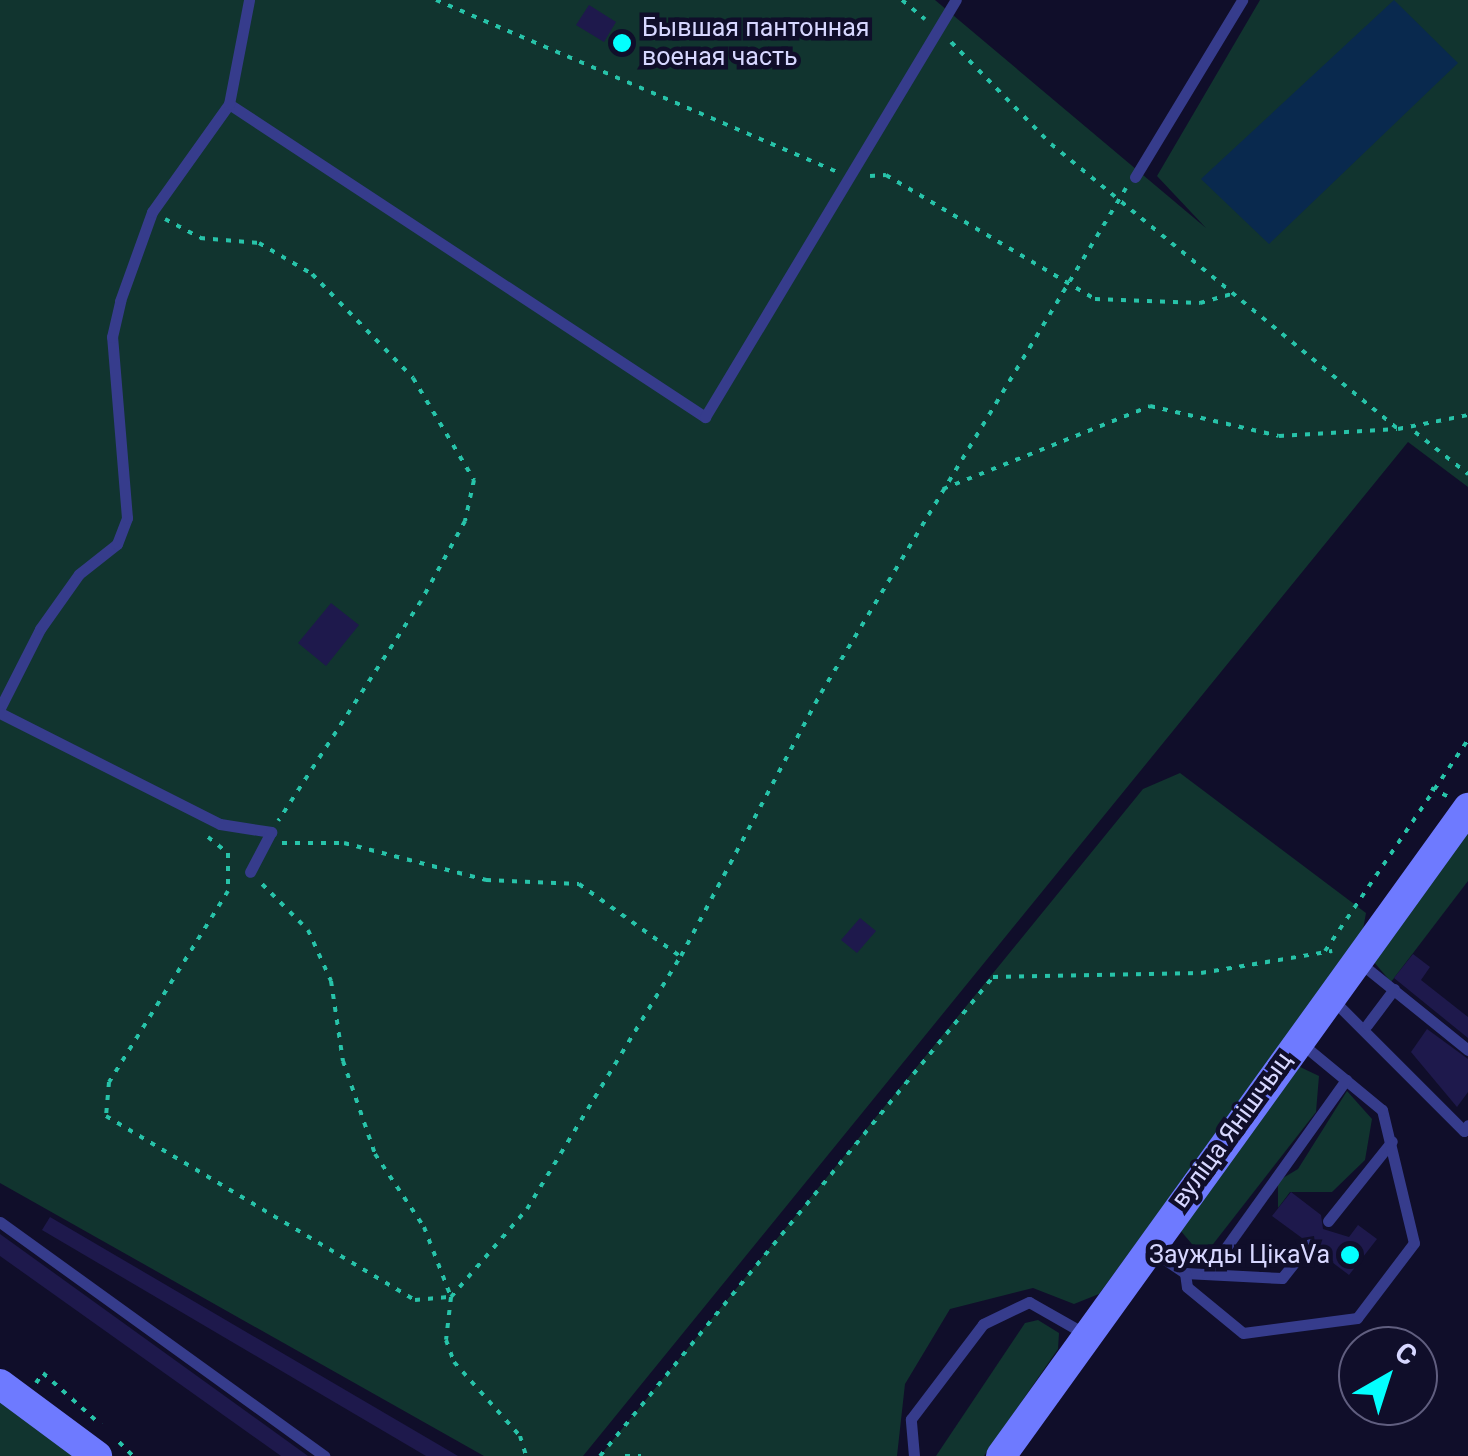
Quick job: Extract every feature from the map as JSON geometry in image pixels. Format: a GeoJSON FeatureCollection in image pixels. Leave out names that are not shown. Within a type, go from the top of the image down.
{"type":"FeatureCollection","features":[{"type":"Feature","properties":{"kind":"street","name":"вуліца Янішчыц"},"geometry":{"type":"LineString","coordinates":[[1001,1456],[1147,1247],[1468,808]]}},
{"type":"Feature","properties":{"kind":"street"},"geometry":{"type":"LineString","coordinates":[[0,1384],[97,1456]]}},
{"type":"Feature","properties":{"kind":"lane"},"geometry":{"type":"LineString","coordinates":[[249,0],[229,104],[152,212],[112,337],[127,518],[116,544],[79,574],[40,629],[0,711],[220,824],[272,837],[250,872]]}},
{"type":"Feature","properties":{"kind":"lane"},"geometry":{"type":"LineString","coordinates":[[229,104],[705,417],[956,0]]}},
{"type":"Feature","properties":{"kind":"lane"},"geometry":{"type":"LineString","coordinates":[[1135,177],[1242,0]]}},
{"type":"Feature","properties":{"kind":"lane"},"geometry":{"type":"LineString","coordinates":[[1362,956],[1394,990],[1468,1050]]}},
{"type":"Feature","properties":{"kind":"lane"},"geometry":{"type":"LineString","coordinates":[[1367,1024],[1394,990]]}},
{"type":"Feature","properties":{"kind":"lane"},"geometry":{"type":"LineString","coordinates":[[1330,998],[1367,1024],[1429,1100],[1464,1132],[1468,1125]]}},
{"type":"Feature","properties":{"kind":"lane"},"geometry":{"type":"LineString","coordinates":[[1185,1274],[1187,1288],[1244,1332],[1357,1318],[1414,1243],[1382,1110],[1297,1040]]}},
{"type":"Feature","properties":{"kind":"lane"},"geometry":{"type":"LineString","coordinates":[[1207,1274],[1346,1080]]}},
{"type":"Feature","properties":{"kind":"lane"},"geometry":{"type":"LineString","coordinates":[[1328,1221],[1392,1141]]}},
{"type":"Feature","properties":{"kind":"lane"},"geometry":{"type":"LineString","coordinates":[[0,1222],[324,1456]]}},
{"type":"Feature","properties":{"kind":"lane"},"geometry":{"type":"LineString","coordinates":[[1147,1247],[1185,1274],[1282,1278],[1309,1244]]}},
{"type":"Feature","properties":{"kind":"lane"},"geometry":{"type":"LineString","coordinates":[[914,1456],[911,1419],[983,1324],[1029,1302],[1087,1335]]}},
{"type":"Feature","properties":{"kind":"path"},"geometry":{"type":"LineString","coordinates":[[436,0],[850,177],[886,175],[1064,288],[1096,299],[1200,303],[1234,293]]}},
{"type":"Feature","properties":{"kind":"path"},"geometry":{"type":"LineString","coordinates":[[902,0],[1118,199],[1398,430]]}},
{"type":"Feature","properties":{"kind":"path"},"geometry":{"type":"LineString","coordinates":[[526,1456],[520,1436],[454,1362],[446,1340],[450,1297],[424,1227],[374,1154],[342,1061],[332,981],[308,930],[250,872],[228,891],[109,1082],[106,1116],[416,1300],[450,1297],[528,1209],[681,956],[943,490],[1135,177]]}},
{"type":"Feature","properties":{"kind":"path"},"geometry":{"type":"LineString","coordinates":[[152,212],[200,238],[258,242],[312,274],[413,378],[474,480],[464,521],[422,600],[272,837],[344,843],[486,880],[579,884],[681,956]]}},
{"type":"Feature","properties":{"kind":"path"},"geometry":{"type":"LineString","coordinates":[[943,490],[1150,406],[1278,436],[1414,432],[1468,415]]}},
{"type":"Feature","properties":{"kind":"path"},"geometry":{"type":"LineString","coordinates":[[1414,432],[1468,474]]}},
{"type":"Feature","properties":{"kind":"path"},"geometry":{"type":"LineString","coordinates":[[1324,952],[1468,740]]}},
{"type":"Feature","properties":{"kind":"path"},"geometry":{"type":"LineString","coordinates":[[190,828],[228,853],[228,891]]}},
{"type":"Feature","properties":{"kind":"path"},"geometry":{"type":"LineString","coordinates":[[208,837],[224,838]]}},
{"type":"Feature","properties":{"kind":"path"},"geometry":{"type":"LineString","coordinates":[[600,1456],[994,978],[1202,973],[1324,952],[1362,956]]}},
{"type":"Feature","properties":{"kind":"path"},"geometry":{"type":"LineString","coordinates":[[43,1373],[133,1456]]}},
{"type":"Feature","properties":{"kind":"path"},"geometry":{"type":"LineString","coordinates":[[625,1456],[640,1456]]}},
{"type":"Feature","properties":{"kind":"green space"},"geometry":{"type":"Polygon","coordinates":[[[0,0],[935,0],[1206,228],[1157,176],[1260,0],[1468,0],[1468,487],[1408,442],[583,1456],[484,1456],[0,1183],[0,0]]]}},
{"type":"Feature","properties":{"kind":"green space"},"geometry":{"type":"Polygon","coordinates":[[[1180,773],[1366,913],[1362,935],[1099,1294],[1074,1304],[1033,1288],[950,1309],[905,1384],[897,1456],[600,1456],[1143,789],[1180,773]]]}},
{"type":"Feature","properties":{"kind":"green space"},"geometry":{"type":"Polygon","coordinates":[[[1468,819],[1468,881],[1391,982],[1373,961],[1468,819]]]}},
{"type":"Feature","properties":{"kind":"green space"},"geometry":{"type":"Polygon","coordinates":[[[1298,1066],[1319,1076],[1316,1112],[1203,1257],[1180,1230],[1298,1066]]]}},
{"type":"Feature","properties":{"kind":"green space"},"geometry":{"type":"Polygon","coordinates":[[[1347,1091],[1372,1119],[1365,1160],[1332,1192],[1290,1192],[1278,1208],[1278,1181],[1298,1169],[1347,1091]]]}},
{"type":"Feature","properties":{"kind":"green space"},"geometry":{"type":"Polygon","coordinates":[[[1038,1320],[1059,1333],[1058,1349],[984,1456],[936,1456],[1025,1323],[1038,1320]]]}},
{"type":"Feature","properties":{"kind":"green space"},"geometry":{"type":"Polygon","coordinates":[[[0,1399],[75,1456],[0,1456],[0,1399]]]}},
{"type":"Feature","properties":{"kind":"water"},"geometry":{"type":"Polygon","coordinates":[[[1394,0],[1458,63],[1269,244],[1201,179],[1394,0]]]}},
{"type":"Feature","properties":{"kind":"building"},"geometry":{"type":"Polygon","coordinates":[[[589,5],[616,22],[604,42],[576,25],[589,5]]]}},
{"type":"Feature","properties":{"kind":"building"},"geometry":{"type":"Polygon","coordinates":[[[331,603],[359,625],[326,666],[298,643],[331,603]]]}},
{"type":"Feature","properties":{"kind":"building"},"geometry":{"type":"Polygon","coordinates":[[[860,918],[876,931],[857,953],[841,940],[860,918]]]}},
{"type":"Feature","properties":{"kind":"building"},"geometry":{"type":"Polygon","coordinates":[[[1413,954],[1430,967],[1421,980],[1468,1017],[1468,1038],[1394,978],[1413,954]]]}},
{"type":"Feature","properties":{"kind":"building"},"geometry":{"type":"Polygon","coordinates":[[[1427,1029],[1468,1059],[1468,1092],[1457,1107],[1411,1052],[1427,1029]]]}},
{"type":"Feature","properties":{"kind":"building"},"geometry":{"type":"Polygon","coordinates":[[[1291,1192],[1321,1215],[1323,1229],[1349,1237],[1358,1225],[1377,1239],[1349,1275],[1316,1250],[1314,1236],[1302,1238],[1272,1216],[1291,1192]]]}},
{"type":"Feature","properties":{"kind":"building"},"geometry":{"type":"Polygon","coordinates":[[[50,1217],[458,1456],[426,1456],[42,1230],[50,1217]]]}},
{"type":"Feature","properties":{"kind":"building"},"geometry":{"type":"Polygon","coordinates":[[[0,1234],[308,1456],[281,1456],[0,1256],[0,1234]]]}},
{"type":"Feature","properties":{"kind":"place","name":"Бывшая пантонная военая часть"},"geometry":{"type":"Point","coordinates":[622,43]}},
{"type":"Feature","properties":{"kind":"place","name":"Заужды ЦікаVа"},"geometry":{"type":"Point","coordinates":[1350,1255]}}]}
